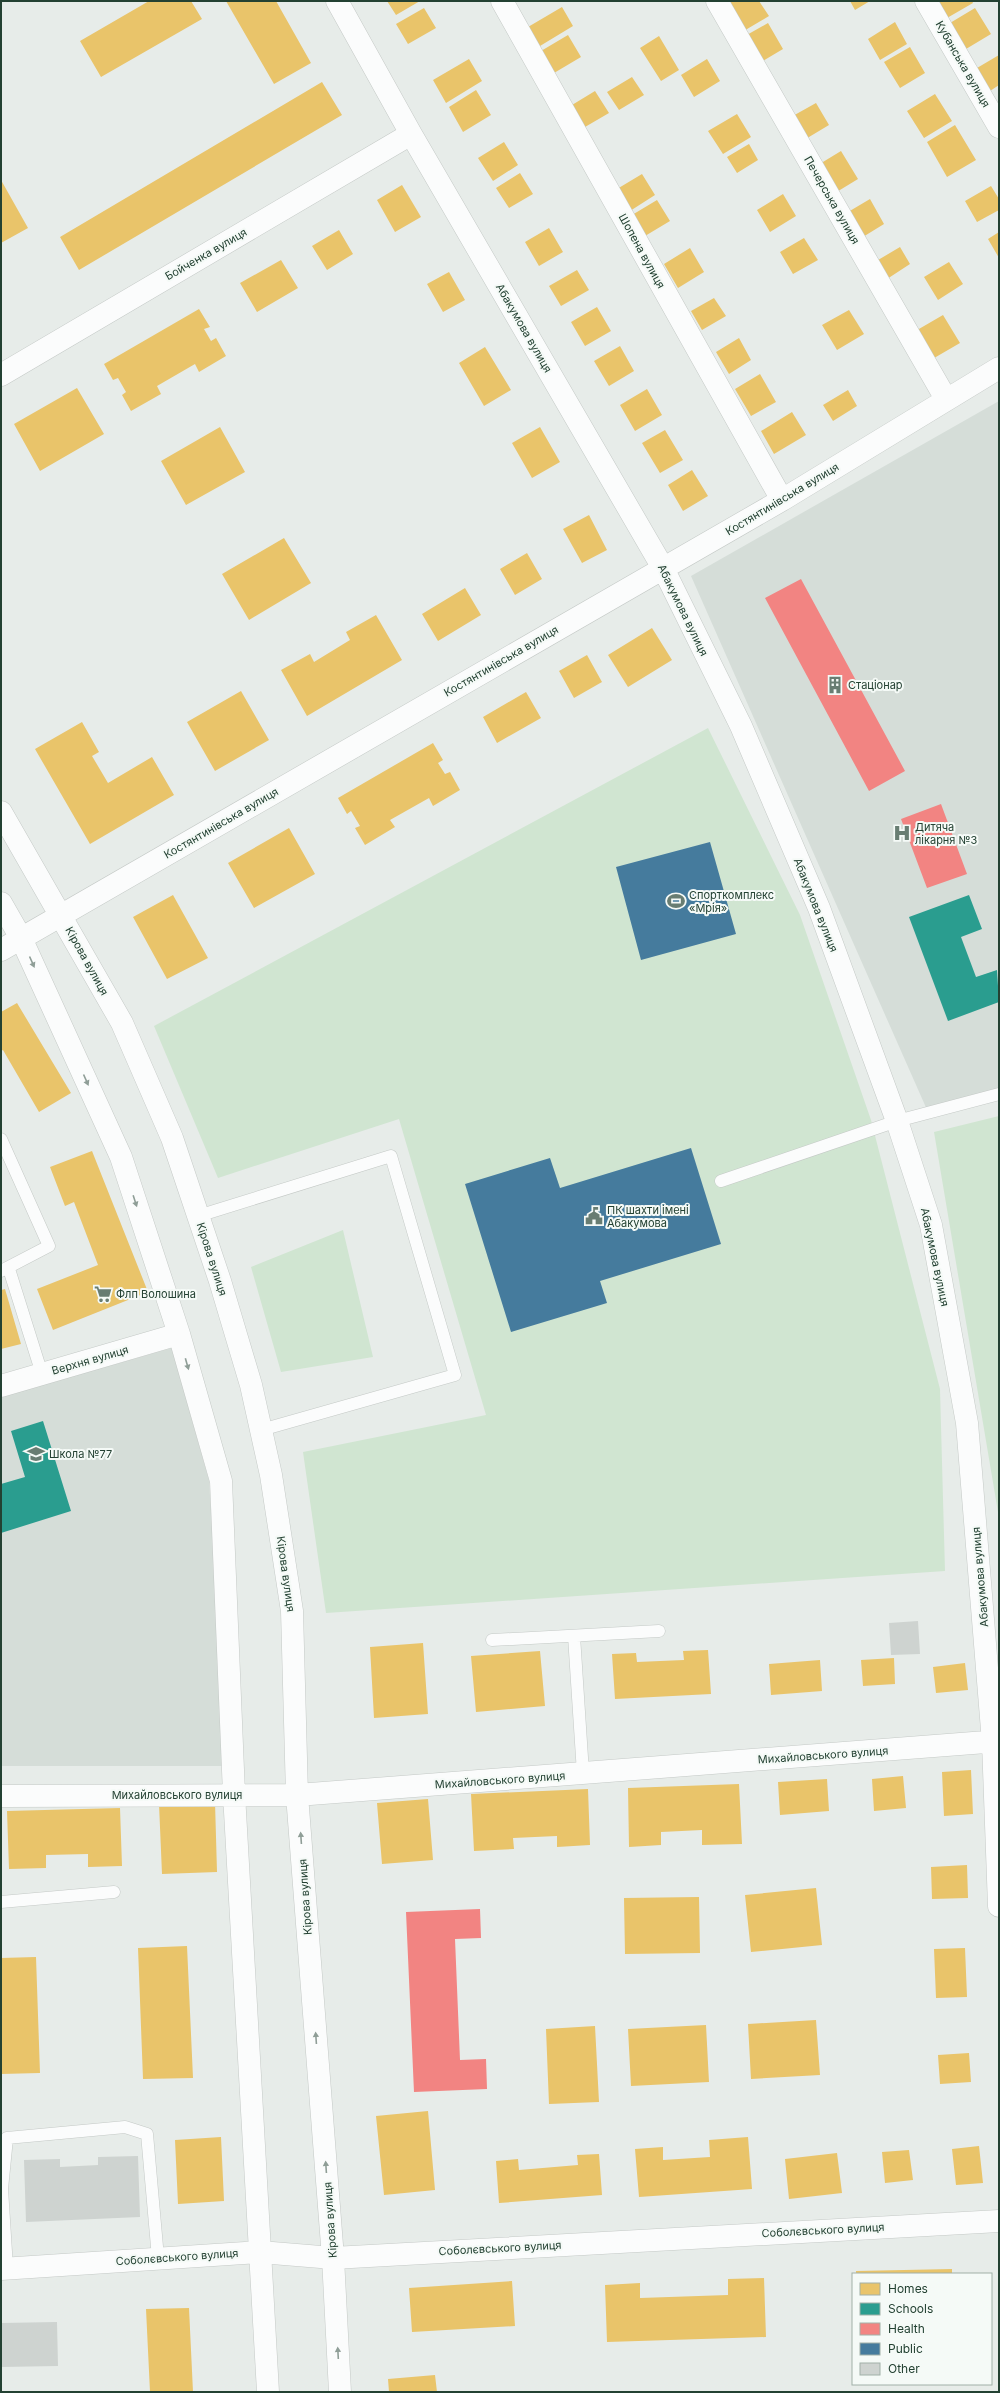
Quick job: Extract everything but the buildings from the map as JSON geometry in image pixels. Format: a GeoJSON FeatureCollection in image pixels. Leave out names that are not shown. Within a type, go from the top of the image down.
{"type":"FeatureCollection","features":[{"type":"Feature","properties":{"kind":"street","name":"Абакумова вулиця"},"geometry":{"type":"LineString","coordinates":[[337,1],[411,134],[663,568],[741,726],[819,908],[897,1121],[931,1225],[967,1423],[996,1742],[999,1906]]}},
{"type":"Feature","properties":{"kind":"street","name":"Шопена вулиця"},"geometry":{"type":"LineString","coordinates":[[502,1],[782,500]]}},
{"type":"Feature","properties":{"kind":"street","name":"Печерська вулиця"},"geometry":{"type":"LineString","coordinates":[[717,1],[946,399]]}},
{"type":"Feature","properties":{"kind":"street","name":"Кубанська вулиця"},"geometry":{"type":"LineString","coordinates":[[926,1],[999,128]]}},
{"type":"Feature","properties":{"kind":"street","name":"Бойченка вулиця"},"geometry":{"type":"LineString","coordinates":[[1,375],[411,134]]}},
{"type":"Feature","properties":{"kind":"street","name":"Костянтинівська вулиця"},"geometry":{"type":"LineString","coordinates":[[1,950],[782,500],[999,368]]}},
{"type":"Feature","properties":{"kind":"street","name":"Кірова вулиця"},"geometry":{"type":"LineString","coordinates":[[1,812],[62,915],[122,1023],[172,1138],[251,1385],[271,1475],[292,1611],[297,1795],[333,2258],[340,2392]]}},
{"type":"Feature","properties":{"kind":"street"},"geometry":{"type":"LineString","coordinates":[[1,903],[21,938],[121,1157],[179,1334],[221,1481],[234,1794],[268,2392]]}},
{"type":"Feature","properties":{"kind":"street","name":"Верхня вулиця"},"geometry":{"type":"LineString","coordinates":[[1,1386],[179,1334]]}},
{"type":"Feature","properties":{"kind":"street","name":"Михайловського вулиця"},"geometry":{"type":"LineString","coordinates":[[1,1796],[234,1794],[297,1795],[996,1742]]}},
{"type":"Feature","properties":{"kind":"street","name":"Соболєвського вулиця"},"geometry":{"type":"LineString","coordinates":[[4,2268],[260,2252],[333,2258],[999,2220]]}},
{"type":"Feature","properties":{"kind":"lane"},"geometry":{"type":"LineString","coordinates":[[721,1181],[897,1121],[999,1094]]}},
{"type":"Feature","properties":{"kind":"lane"},"geometry":{"type":"LineString","coordinates":[[1,1139],[49,1246],[5,1270],[42,1374]]}},
{"type":"Feature","properties":{"kind":"lane"},"geometry":{"type":"LineString","coordinates":[[198,1216],[391,1156],[455,1375],[261,1430]]}},
{"type":"Feature","properties":{"kind":"lane"},"geometry":{"type":"LineString","coordinates":[[492,1640],[659,1631]]}},
{"type":"Feature","properties":{"kind":"lane"},"geometry":{"type":"LineString","coordinates":[[574,1636],[583,1773]]}},
{"type":"Feature","properties":{"kind":"lane"},"geometry":{"type":"LineString","coordinates":[[1,1902],[114,1892]]}},
{"type":"Feature","properties":{"kind":"lane"},"geometry":{"type":"LineString","coordinates":[[4,2268],[2,2189],[7,2138],[125,2127],[147,2134],[158,2258]]}},
{"type":"Feature","properties":{"kind":"shaded area","name":"Дитяча лікарня №3"},"geometry":{"type":"Polygon","coordinates":[[[999,401],[999,1090],[928,1112],[691,576],[999,401]]]}},
{"type":"Feature","properties":{"kind":"shaded area"},"geometry":{"type":"Polygon","coordinates":[[[172,1348],[209,1481],[229,1766],[1,1766],[1,1397],[172,1348]]]}},
{"type":"Feature","properties":{"kind":"green space"},"geometry":{"type":"Polygon","coordinates":[[[708,728],[800,915],[871,1120],[940,1389],[945,1571],[326,1613],[303,1452],[486,1415],[399,1119],[218,1178],[154,1026],[708,728]]]}},
{"type":"Feature","properties":{"kind":"green space"},"geometry":{"type":"Polygon","coordinates":[[[999,1116],[999,1518],[934,1132],[999,1116]]]}},
{"type":"Feature","properties":{"kind":"green space"},"geometry":{"type":"Polygon","coordinates":[[[343,1230],[373,1357],[281,1372],[251,1267],[343,1230]]]}},
{"type":"Feature","properties":{"kind":"place","name":"Стаціонар"},"geometry":{"type":"Point","coordinates":[835,685]}},
{"type":"Feature","properties":{"kind":"place","name":"Дитяча лікарня №3"},"geometry":{"type":"Point","coordinates":[902,833]}},
{"type":"Feature","properties":{"kind":"place","name":"Спорткомплекс «Мрія»"},"geometry":{"type":"Point","coordinates":[676,901]}},
{"type":"Feature","properties":{"kind":"place","name":"ПК шахти імені Абакумова"},"geometry":{"type":"Point","coordinates":[594,1216]}},
{"type":"Feature","properties":{"kind":"place","name":"Флп Волошина"},"geometry":{"type":"Point","coordinates":[103,1294]}},
{"type":"Feature","properties":{"kind":"place","name":"Школа №77"},"geometry":{"type":"Point","coordinates":[36,1454]}}]}
